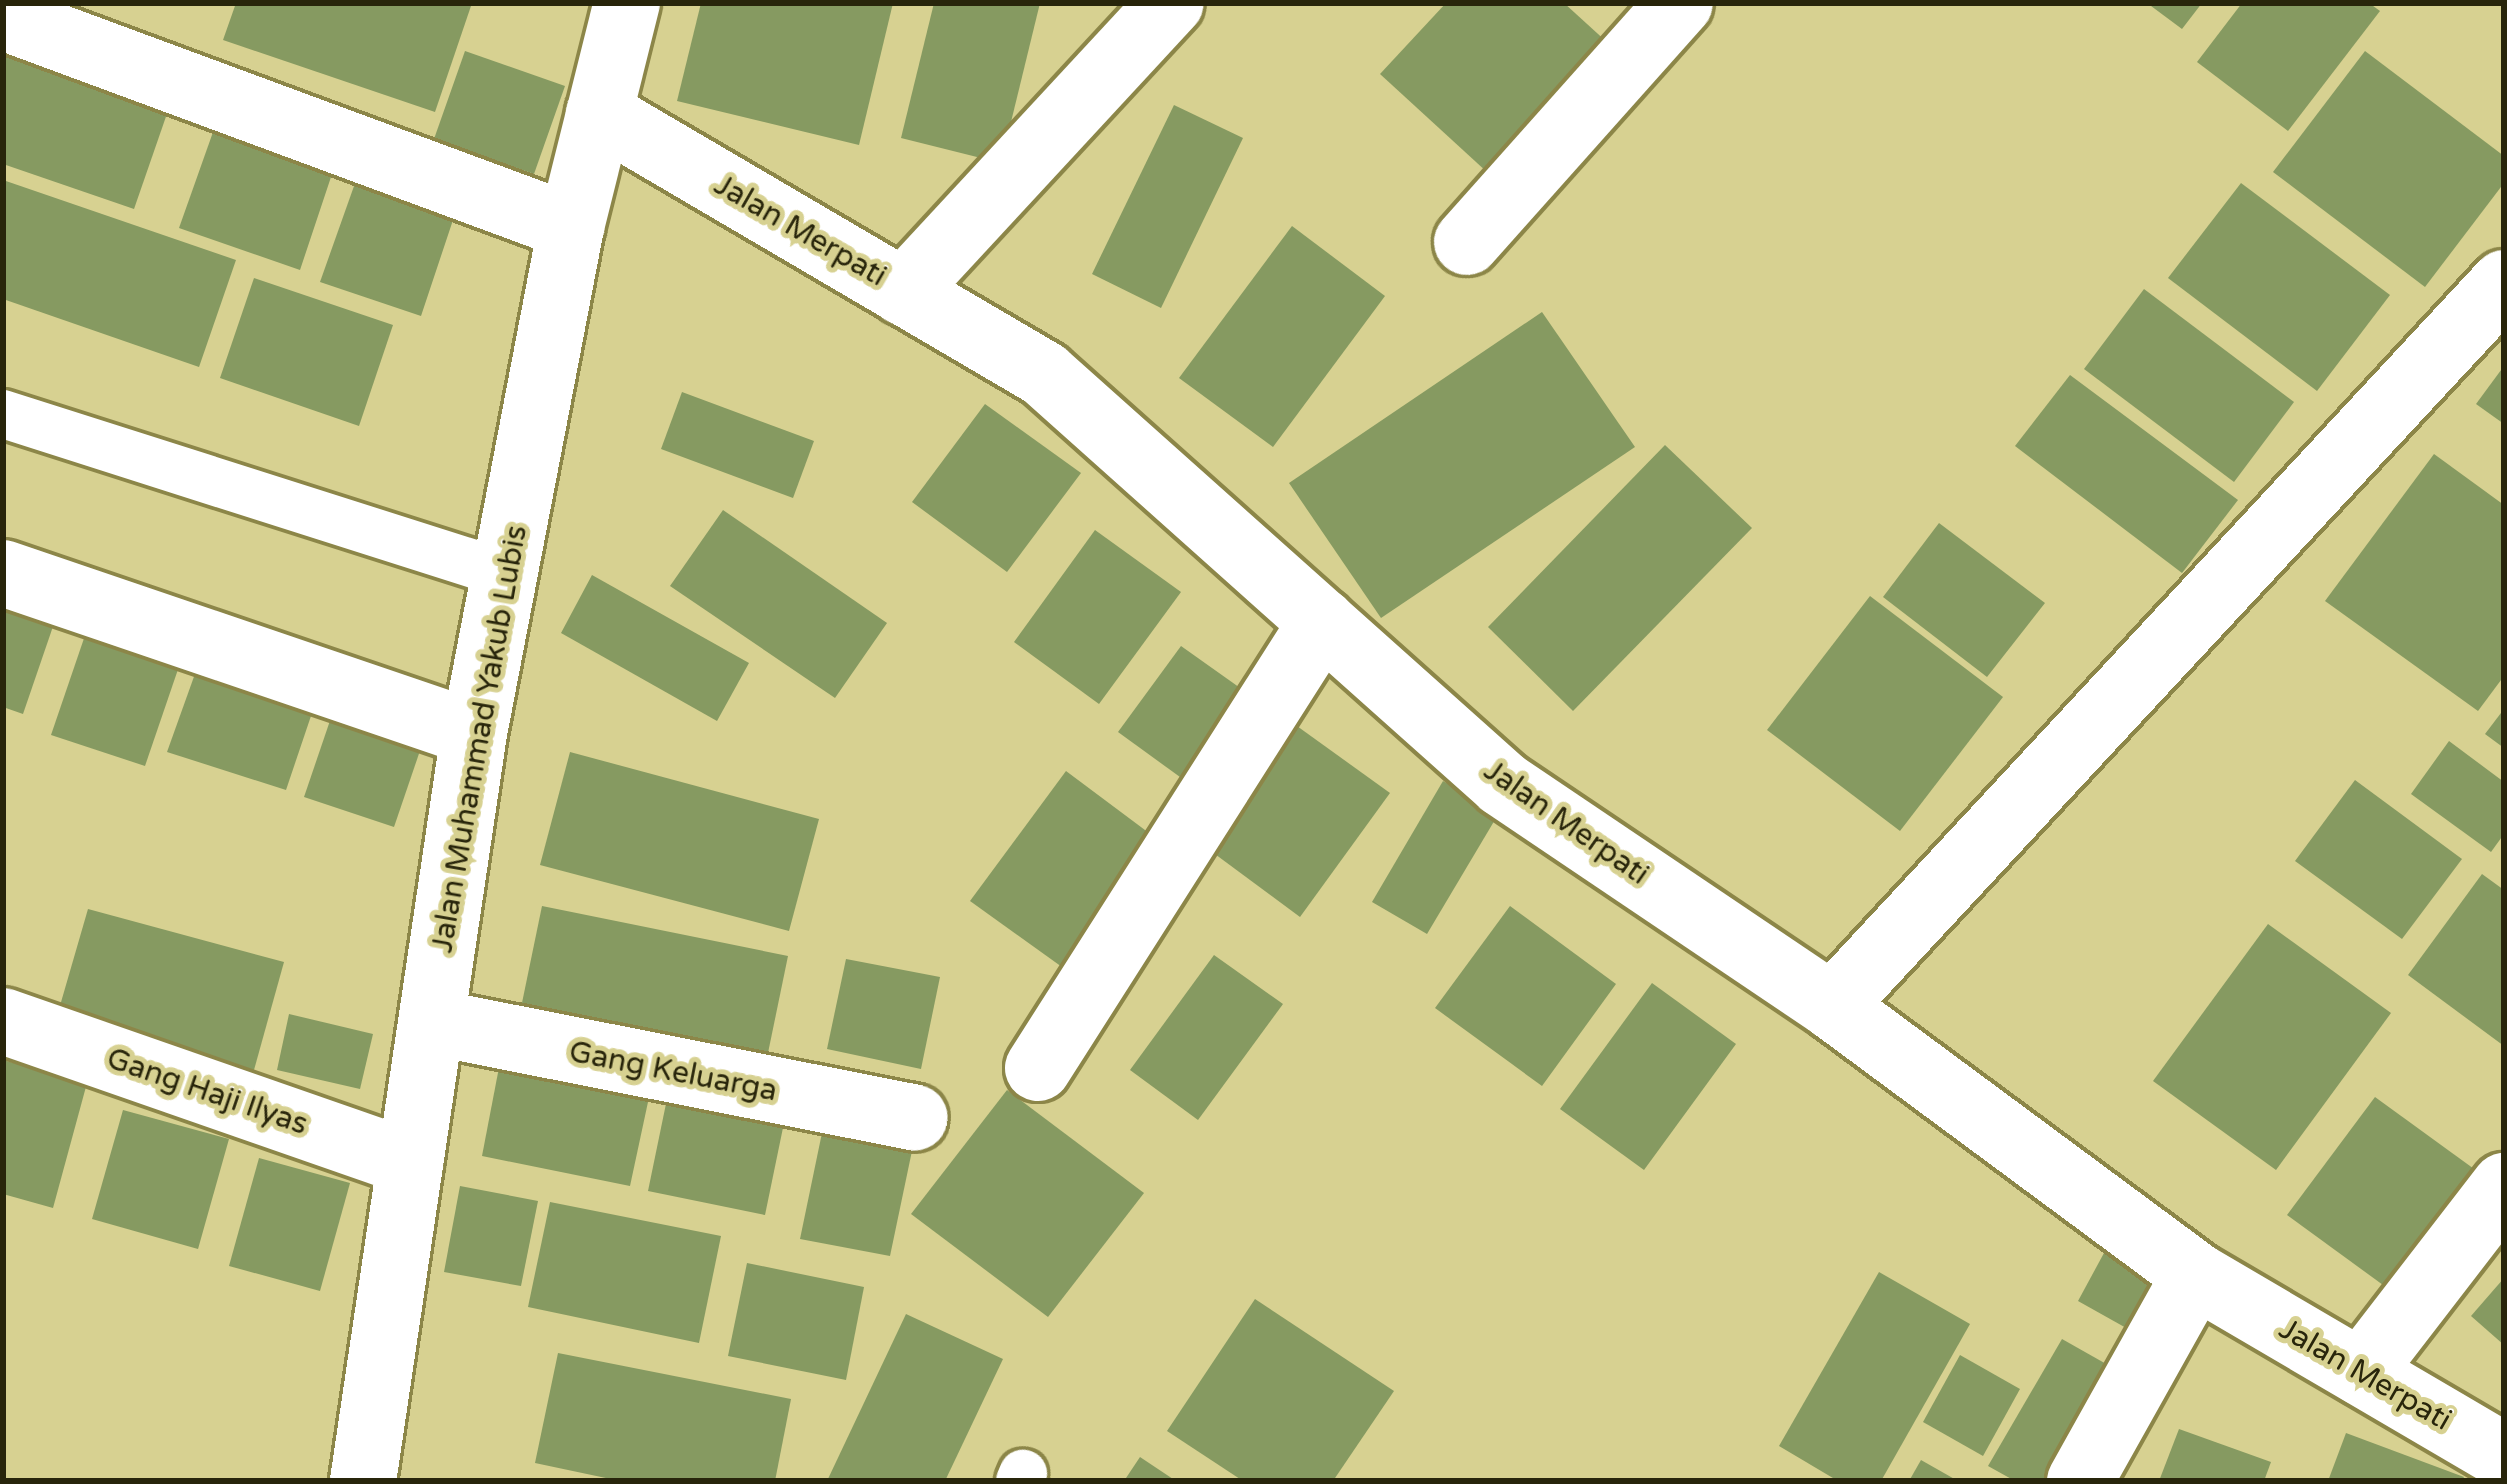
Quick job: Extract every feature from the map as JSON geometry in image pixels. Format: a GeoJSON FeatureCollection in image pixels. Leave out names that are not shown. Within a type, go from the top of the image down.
{"type":"FeatureCollection","features":[{"type":"Feature","properties":{"kind":"street","name":"Jalan Muhammad Yakub Lubis"},"geometry":{"type":"LineString","coordinates":[[363,1481],[474,733],[571,227],[627,3]]}},
{"type":"Feature","properties":{"kind":"street"},"geometry":{"type":"LineString","coordinates":[[903,292],[1171,3]]}},
{"type":"Feature","properties":{"kind":"street"},"geometry":{"type":"LineString","coordinates":[[1467,242],[1680,3]]}},
{"type":"Feature","properties":{"kind":"street"},"geometry":{"type":"LineString","coordinates":[[3,17],[571,227]]}},
{"type":"Feature","properties":{"kind":"street","name":"Jalan Merpati"},"geometry":{"type":"LineString","coordinates":[[599,113],[1044,374],[1503,784],[1832,1006],[2195,1276],[2504,1456]]}},
{"type":"Feature","properties":{"kind":"street"},"geometry":{"type":"LineString","coordinates":[[1832,1006],[2504,283]]}},
{"type":"Feature","properties":{"kind":"street"},"geometry":{"type":"LineString","coordinates":[[3,573],[474,733]]}},
{"type":"Feature","properties":{"kind":"street"},"geometry":{"type":"LineString","coordinates":[[1038,1067],[1322,622]]}},
{"type":"Feature","properties":{"kind":"street","name":"Gang Haji Ilyas"},"geometry":{"type":"LineString","coordinates":[[3,1021],[410,1163]]}},
{"type":"Feature","properties":{"kind":"street","name":"Gang Keluarga"},"geometry":{"type":"LineString","coordinates":[[432,1022],[915,1118]]}},
{"type":"Feature","properties":{"kind":"street"},"geometry":{"type":"LineString","coordinates":[[2361,1372],[2504,1186]]}},
{"type":"Feature","properties":{"kind":"street"},"geometry":{"type":"LineString","coordinates":[[2080,1481],[2195,1276]]}},
{"type":"Feature","properties":{"kind":"lane"},"geometry":{"type":"LineString","coordinates":[[3,414],[508,574]]}},
{"type":"Feature","properties":{"kind":"building"},"geometry":{"type":"Polygon","coordinates":[[[236,3],[472,3],[435,112],[223,40],[236,3]]]}},
{"type":"Feature","properties":{"kind":"building"},"geometry":{"type":"Polygon","coordinates":[[[701,3],[893,3],[859,145],[677,101],[701,3]]]}},
{"type":"Feature","properties":{"kind":"building"},"geometry":{"type":"Polygon","coordinates":[[[934,3],[1040,3],[1001,163],[901,138],[934,3]]]}},
{"type":"Feature","properties":{"kind":"building"},"geometry":{"type":"Polygon","coordinates":[[[1446,3],[1564,3],[1620,54],[1500,184],[1380,74],[1446,3]]]}},
{"type":"Feature","properties":{"kind":"building"},"geometry":{"type":"Polygon","coordinates":[[[2147,3],[2202,3],[2182,29],[2147,3]]]}},
{"type":"Feature","properties":{"kind":"building"},"geometry":{"type":"Polygon","coordinates":[[[2242,3],[2369,3],[2380,11],[2288,131],[2197,62],[2242,3]]]}},
{"type":"Feature","properties":{"kind":"building"},"geometry":{"type":"Polygon","coordinates":[[[3,48],[170,105],[134,209],[3,164],[3,48]]]}},
{"type":"Feature","properties":{"kind":"building"},"geometry":{"type":"Polygon","coordinates":[[[465,51],[565,86],[534,174],[434,139],[465,51]]]}},
{"type":"Feature","properties":{"kind":"building"},"geometry":{"type":"Polygon","coordinates":[[[2365,51],[2504,156],[2504,183],[2425,287],[2273,172],[2365,51]]]}},
{"type":"Feature","properties":{"kind":"building"},"geometry":{"type":"Polygon","coordinates":[[[1174,105],[1243,138],[1161,308],[1092,274],[1174,105]]]}},
{"type":"Feature","properties":{"kind":"building"},"geometry":{"type":"Polygon","coordinates":[[[218,118],[337,159],[300,270],[179,228],[218,118]]]}},
{"type":"Feature","properties":{"kind":"building"},"geometry":{"type":"Polygon","coordinates":[[[359,172],[458,205],[421,316],[320,282],[359,172]]]}},
{"type":"Feature","properties":{"kind":"building"},"geometry":{"type":"Polygon","coordinates":[[[3,180],[236,260],[199,367],[3,299],[3,180]]]}},
{"type":"Feature","properties":{"kind":"building"},"geometry":{"type":"Polygon","coordinates":[[[2241,183],[2390,295],[2317,391],[2168,278],[2241,183]]]}},
{"type":"Feature","properties":{"kind":"building"},"geometry":{"type":"Polygon","coordinates":[[[1292,226],[1385,296],[1273,447],[1179,378],[1292,226]]]}},
{"type":"Feature","properties":{"kind":"building"},"geometry":{"type":"Polygon","coordinates":[[[254,278],[393,325],[359,426],[220,378],[254,278]]]}},
{"type":"Feature","properties":{"kind":"building"},"geometry":{"type":"Polygon","coordinates":[[[2144,289],[2294,402],[2234,482],[2084,369],[2144,289]]]}},
{"type":"Feature","properties":{"kind":"building"},"geometry":{"type":"Polygon","coordinates":[[[1542,312],[1635,447],[1381,618],[1289,483],[1542,312]]]}},
{"type":"Feature","properties":{"kind":"building"},"geometry":{"type":"Polygon","coordinates":[[[2504,366],[2504,424],[2476,404],[2504,366]]]}},
{"type":"Feature","properties":{"kind":"building"},"geometry":{"type":"Polygon","coordinates":[[[2070,375],[2238,500],[2182,573],[2015,446],[2070,375]]]}},
{"type":"Feature","properties":{"kind":"building"},"geometry":{"type":"Polygon","coordinates":[[[682,392],[814,441],[793,498],[661,449],[682,392]]]}},
{"type":"Feature","properties":{"kind":"building"},"geometry":{"type":"Polygon","coordinates":[[[985,404],[1081,473],[1007,572],[912,502],[985,404]]]}},
{"type":"Feature","properties":{"kind":"building"},"geometry":{"type":"Polygon","coordinates":[[[1665,445],[1752,528],[1573,711],[1488,627],[1665,445]]]}},
{"type":"Feature","properties":{"kind":"building"},"geometry":{"type":"Polygon","coordinates":[[[2434,454],[2504,505],[2504,676],[2478,711],[2325,601],[2434,454]]]}},
{"type":"Feature","properties":{"kind":"building"},"geometry":{"type":"Polygon","coordinates":[[[723,510],[887,623],[835,698],[670,586],[723,510]]]}},
{"type":"Feature","properties":{"kind":"building"},"geometry":{"type":"Polygon","coordinates":[[[1939,523],[2045,603],[1987,677],[1883,597],[1939,523]]]}},
{"type":"Feature","properties":{"kind":"building"},"geometry":{"type":"Polygon","coordinates":[[[1095,530],[1181,592],[1099,704],[1014,642],[1095,530]]]}},
{"type":"Feature","properties":{"kind":"building"},"geometry":{"type":"Polygon","coordinates":[[[592,575],[749,663],[717,721],[561,633],[592,575]]]}},
{"type":"Feature","properties":{"kind":"building"},"geometry":{"type":"Polygon","coordinates":[[[3,587],[60,606],[23,714],[3,707],[3,587]]]}},
{"type":"Feature","properties":{"kind":"building"},"geometry":{"type":"Polygon","coordinates":[[[1870,596],[2003,697],[1900,831],[1767,730],[1870,596]]]}},
{"type":"Feature","properties":{"kind":"building"},"geometry":{"type":"Polygon","coordinates":[[[93,612],[187,643],[145,766],[51,735],[93,612]]]}},
{"type":"Feature","properties":{"kind":"building"},"geometry":{"type":"Polygon","coordinates":[[[1181,646],[1243,690],[1180,777],[1118,732],[1181,646]]]}},
{"type":"Feature","properties":{"kind":"building"},"geometry":{"type":"Polygon","coordinates":[[[196,671],[313,710],[286,790],[167,752],[196,671]]]}},
{"type":"Feature","properties":{"kind":"building"},"geometry":{"type":"Polygon","coordinates":[[[335,706],[425,736],[394,827],[304,797],[335,706]]]}},
{"type":"Feature","properties":{"kind":"building"},"geometry":{"type":"Polygon","coordinates":[[[2504,709],[2504,748],[2485,734],[2504,709]]]}},
{"type":"Feature","properties":{"kind":"building"},"geometry":{"type":"Polygon","coordinates":[[[1290,721],[1390,793],[1300,917],[1200,843],[1290,721]]]}},
{"type":"Feature","properties":{"kind":"building"},"geometry":{"type":"Polygon","coordinates":[[[2449,741],[2504,782],[2504,834],[2491,852],[2411,794],[2449,741]]]}},
{"type":"Feature","properties":{"kind":"building"},"geometry":{"type":"Polygon","coordinates":[[[570,752],[819,819],[789,931],[540,865],[570,752]]]}},
{"type":"Feature","properties":{"kind":"building"},"geometry":{"type":"Polygon","coordinates":[[[1066,771],[1157,839],[1062,967],[970,901],[1066,771]]]}},
{"type":"Feature","properties":{"kind":"building"},"geometry":{"type":"Polygon","coordinates":[[[2355,780],[2462,859],[2402,939],[2295,861],[2355,780]]]}},
{"type":"Feature","properties":{"kind":"building"},"geometry":{"type":"Polygon","coordinates":[[[1443,781],[1499,813],[1427,934],[1372,902],[1443,781]]]}},
{"type":"Feature","properties":{"kind":"building"},"geometry":{"type":"Polygon","coordinates":[[[2482,874],[2504,890],[2504,1046],[2408,975],[2482,874]]]}},
{"type":"Feature","properties":{"kind":"building"},"geometry":{"type":"Polygon","coordinates":[[[542,906],[788,956],[762,1082],[516,1032],[542,906]]]}},
{"type":"Feature","properties":{"kind":"building"},"geometry":{"type":"Polygon","coordinates":[[[1510,906],[1616,984],[1542,1086],[1435,1008],[1510,906]]]}},
{"type":"Feature","properties":{"kind":"building"},"geometry":{"type":"Polygon","coordinates":[[[88,909],[284,962],[254,1070],[57,1016],[88,909]]]}},
{"type":"Feature","properties":{"kind":"building"},"geometry":{"type":"Polygon","coordinates":[[[2268,924],[2391,1013],[2276,1170],[2153,1081],[2268,924]]]}},
{"type":"Feature","properties":{"kind":"building"},"geometry":{"type":"Polygon","coordinates":[[[1214,955],[1283,1004],[1198,1120],[1130,1070],[1214,955]]]}},
{"type":"Feature","properties":{"kind":"building"},"geometry":{"type":"Polygon","coordinates":[[[846,959],[940,977],[921,1069],[827,1049],[846,959]]]}},
{"type":"Feature","properties":{"kind":"building"},"geometry":{"type":"Polygon","coordinates":[[[1652,983],[1736,1044],[1644,1170],[1560,1109],[1652,983]]]}},
{"type":"Feature","properties":{"kind":"building"},"geometry":{"type":"Polygon","coordinates":[[[289,1014],[373,1034],[360,1089],[277,1070],[289,1014]]]}},
{"type":"Feature","properties":{"kind":"building"},"geometry":{"type":"Polygon","coordinates":[[[501,1057],[651,1088],[630,1186],[482,1156],[501,1057]]]}},
{"type":"Feature","properties":{"kind":"building"},"geometry":{"type":"Polygon","coordinates":[[[3,1060],[87,1083],[53,1208],[3,1194],[3,1060]]]}},
{"type":"Feature","properties":{"kind":"building"},"geometry":{"type":"Polygon","coordinates":[[[1007,1090],[1144,1193],[1048,1317],[911,1214],[1007,1090]]]}},
{"type":"Feature","properties":{"kind":"building"},"geometry":{"type":"Polygon","coordinates":[[[668,1094],[785,1118],[765,1215],[648,1191],[668,1094]]]}},
{"type":"Feature","properties":{"kind":"building"},"geometry":{"type":"Polygon","coordinates":[[[2375,1097],[2481,1174],[2394,1293],[2287,1215],[2375,1097]]]}},
{"type":"Feature","properties":{"kind":"building"},"geometry":{"type":"Polygon","coordinates":[[[123,1110],[229,1139],[198,1249],[92,1219],[123,1110]]]}},
{"type":"Feature","properties":{"kind":"building"},"geometry":{"type":"Polygon","coordinates":[[[823,1128],[913,1146],[890,1256],[800,1239],[823,1128]]]}},
{"type":"Feature","properties":{"kind":"building"},"geometry":{"type":"Polygon","coordinates":[[[259,1158],[350,1183],[320,1291],[229,1266],[259,1158]]]}},
{"type":"Feature","properties":{"kind":"building"},"geometry":{"type":"Polygon","coordinates":[[[460,1186],[538,1201],[521,1286],[444,1272],[460,1186]]]}},
{"type":"Feature","properties":{"kind":"building"},"geometry":{"type":"Polygon","coordinates":[[[550,1202],[721,1236],[699,1343],[528,1307],[550,1202]]]}},
{"type":"Feature","properties":{"kind":"building"},"geometry":{"type":"Polygon","coordinates":[[[2104,1253],[2154,1282],[2128,1329],[2078,1301],[2104,1253]]]}},
{"type":"Feature","properties":{"kind":"building"},"geometry":{"type":"Polygon","coordinates":[[[747,1263],[864,1287],[846,1380],[728,1356],[747,1263]]]}},
{"type":"Feature","properties":{"kind":"building"},"geometry":{"type":"Polygon","coordinates":[[[1879,1272],[1970,1324],[1881,1481],[1838,1481],[1779,1446],[1879,1272]]]}},
{"type":"Feature","properties":{"kind":"building"},"geometry":{"type":"Polygon","coordinates":[[[2504,1278],[2504,1345],[2471,1316],[2504,1278]]]}},
{"type":"Feature","properties":{"kind":"building"},"geometry":{"type":"Polygon","coordinates":[[[1255,1299],[1394,1391],[1333,1481],[1243,1481],[1167,1431],[1255,1299]]]}},
{"type":"Feature","properties":{"kind":"building"},"geometry":{"type":"Polygon","coordinates":[[[906,1314],[1003,1359],[945,1481],[827,1481],[906,1314]]]}},
{"type":"Feature","properties":{"kind":"building"},"geometry":{"type":"Polygon","coordinates":[[[2062,1339],[2131,1378],[2072,1481],[2015,1481],[1988,1466],[2062,1339]]]}},
{"type":"Feature","properties":{"kind":"building"},"geometry":{"type":"Polygon","coordinates":[[[558,1353],[791,1399],[775,1481],[620,1481],[535,1463],[558,1353]]]}},
{"type":"Feature","properties":{"kind":"building"},"geometry":{"type":"Polygon","coordinates":[[[1960,1355],[2020,1389],[1983,1456],[1923,1422],[1960,1355]]]}},
{"type":"Feature","properties":{"kind":"building"},"geometry":{"type":"Polygon","coordinates":[[[2179,1429],[2271,1462],[2264,1481],[2159,1481],[2179,1429]]]}},
{"type":"Feature","properties":{"kind":"building"},"geometry":{"type":"Polygon","coordinates":[[[2346,1433],[2464,1477],[2462,1481],[2328,1481],[2346,1433]]]}},
{"type":"Feature","properties":{"kind":"building"},"geometry":{"type":"Polygon","coordinates":[[[1140,1457],[1176,1481],[1124,1481],[1140,1457]]]}},
{"type":"Feature","properties":{"kind":"building"},"geometry":{"type":"Polygon","coordinates":[[[1921,1460],[1958,1481],[1909,1481],[1921,1460]]]}}]}
